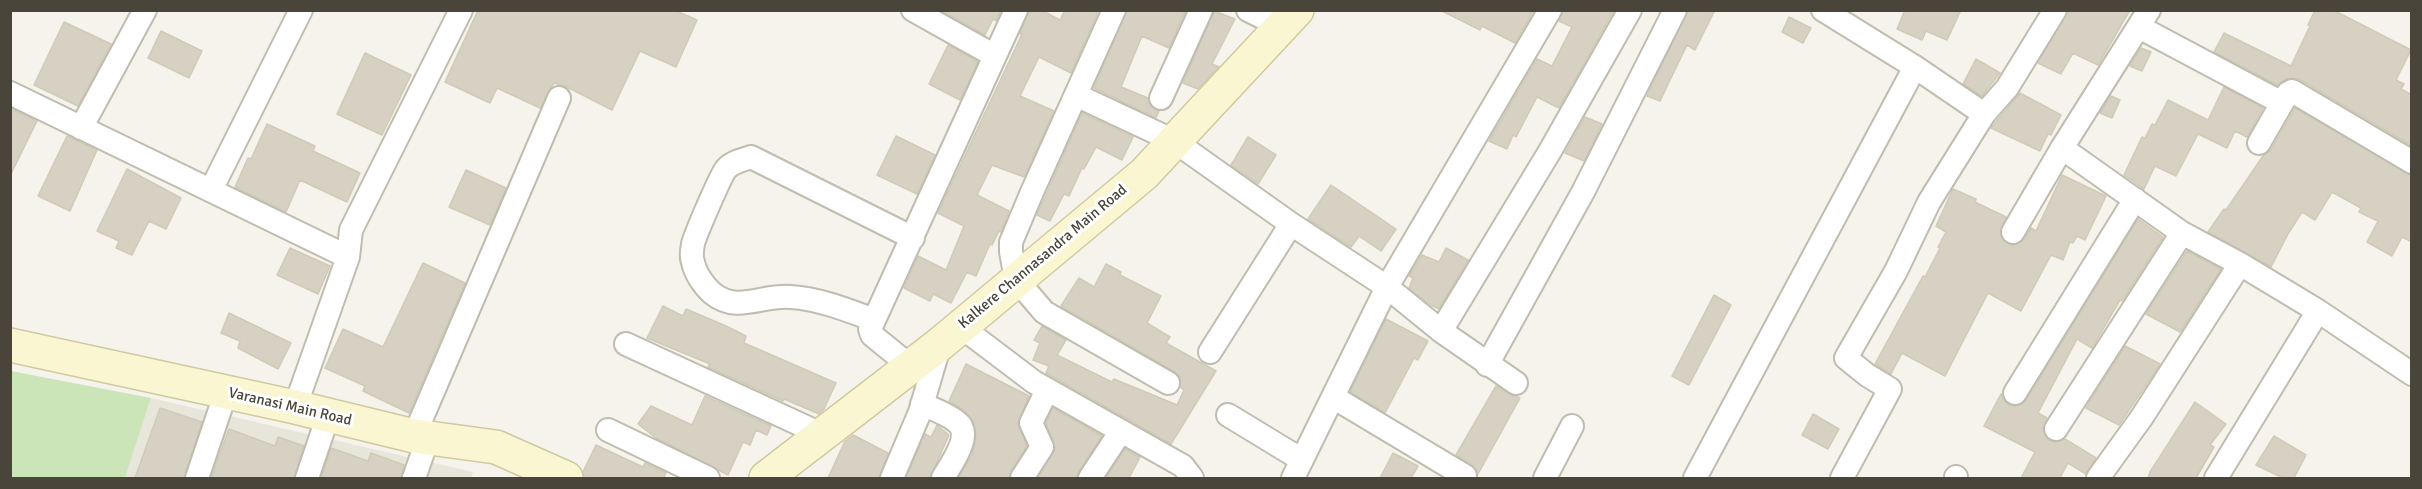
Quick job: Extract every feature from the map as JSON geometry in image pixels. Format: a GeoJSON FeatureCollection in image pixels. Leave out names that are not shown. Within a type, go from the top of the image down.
{"type":"FeatureCollection","features":[{"type":"Feature","properties":{"kind":"main road","name":"Kalkere Channasandra Main Road"},"geometry":{"type":"LineString","coordinates":[[766,478],[950,335],[1144,174],[1290,19]]}},
{"type":"Feature","properties":{"kind":"main road","name":"Varanasi Main Road"},"geometry":{"type":"LineString","coordinates":[[10,345],[421,437],[496,447],[566,478]]}},
{"type":"Feature","properties":{"kind":"street"},"geometry":{"type":"LineString","coordinates":[[81,128],[145,10]]}},
{"type":"Feature","properties":{"kind":"street"},"geometry":{"type":"LineString","coordinates":[[211,190],[301,10]]}},
{"type":"Feature","properties":{"kind":"street"},"geometry":{"type":"LineString","coordinates":[[295,407],[348,257],[351,230],[461,10]]}},
{"type":"Feature","properties":{"kind":"street"},"geometry":{"type":"LineString","coordinates":[[913,10],[995,56]]}},
{"type":"Feature","properties":{"kind":"street"},"geometry":{"type":"LineString","coordinates":[[910,366],[872,334],[870,329],[1016,10]]}},
{"type":"Feature","properties":{"kind":"street"},"geometry":{"type":"LineString","coordinates":[[1114,10],[1011,242],[1016,279],[1044,312],[1168,383]]}},
{"type":"Feature","properties":{"kind":"street"},"geometry":{"type":"LineString","coordinates":[[1161,98],[1202,10]]}},
{"type":"Feature","properties":{"kind":"street"},"geometry":{"type":"LineString","coordinates":[[1248,10],[1290,19]]}},
{"type":"Feature","properties":{"kind":"street"},"geometry":{"type":"LineString","coordinates":[[1228,415],[1297,469],[1387,287],[1550,10]]}},
{"type":"Feature","properties":{"kind":"street"},"geometry":{"type":"LineString","coordinates":[[1441,331],[1550,151],[1630,10]]}},
{"type":"Feature","properties":{"kind":"street"},"geometry":{"type":"LineString","coordinates":[[1487,365],[1583,192],[1675,10]]}},
{"type":"Feature","properties":{"kind":"street"},"geometry":{"type":"LineString","coordinates":[[1823,10],[1915,67],[1984,114]]}},
{"type":"Feature","properties":{"kind":"street"},"geometry":{"type":"LineString","coordinates":[[1842,478],[1890,388],[1867,375],[1846,358],[1896,272],[1929,202],[1984,114],[2007,88],[2055,10]]}},
{"type":"Feature","properties":{"kind":"street"},"geometry":{"type":"LineString","coordinates":[[2013,232],[2062,148],[2144,19],[2282,103]]}},
{"type":"Feature","properties":{"kind":"street"},"geometry":{"type":"LineString","coordinates":[[1695,478],[1915,67]]}},
{"type":"Feature","properties":{"kind":"street"},"geometry":{"type":"LineString","coordinates":[[2259,142],[2288,93],[2292,91],[2412,162]]}},
{"type":"Feature","properties":{"kind":"street"},"geometry":{"type":"LineString","coordinates":[[10,93],[348,257]]}},
{"type":"Feature","properties":{"kind":"street"},"geometry":{"type":"LineString","coordinates":[[1076,95],[1174,141],[1291,224],[1387,287],[1441,331],[1516,383]]}},
{"type":"Feature","properties":{"kind":"street"},"geometry":{"type":"LineString","coordinates":[[414,478],[421,437],[559,98]]}},
{"type":"Feature","properties":{"kind":"street"},"geometry":{"type":"LineString","coordinates":[[2062,148],[2182,232],[2318,311],[2412,374]]}},
{"type":"Feature","properties":{"kind":"street"},"geometry":{"type":"LineString","coordinates":[[874,320],[835,305],[810,299],[788,296],[742,304],[729,303],[712,293],[699,277],[692,262],[693,244],[727,168],[751,157],[913,238]]}},
{"type":"Feature","properties":{"kind":"street"},"geometry":{"type":"LineString","coordinates":[[2015,393],[2136,199]]}},
{"type":"Feature","properties":{"kind":"street"},"geometry":{"type":"LineString","coordinates":[[1210,352],[1291,224]]}},
{"type":"Feature","properties":{"kind":"street"},"geometry":{"type":"LineString","coordinates":[[2056,429],[2182,232]]}},
{"type":"Feature","properties":{"kind":"street"},"geometry":{"type":"LineString","coordinates":[[2098,478],[2142,417],[2240,264]]}},
{"type":"Feature","properties":{"kind":"street"},"geometry":{"type":"LineString","coordinates":[[2216,478],[2318,311]]}},
{"type":"Feature","properties":{"kind":"street"},"geometry":{"type":"LineString","coordinates":[[892,478],[950,335],[1183,466],[1192,478]]}},
{"type":"Feature","properties":{"kind":"street"},"geometry":{"type":"LineString","coordinates":[[626,344],[821,434]]}},
{"type":"Feature","properties":{"kind":"street"},"geometry":{"type":"LineString","coordinates":[[1023,478],[1042,447],[1030,423],[1047,390]]}},
{"type":"Feature","properties":{"kind":"street"},"geometry":{"type":"LineString","coordinates":[[197,478],[226,392]]}},
{"type":"Feature","properties":{"kind":"street"},"geometry":{"type":"LineString","coordinates":[[1333,397],[1465,476]]}},
{"type":"Feature","properties":{"kind":"street"},"geometry":{"type":"LineString","coordinates":[[922,404],[958,422],[963,431],[963,440],[943,478]]}},
{"type":"Feature","properties":{"kind":"street"},"geometry":{"type":"LineString","coordinates":[[307,478],[328,416]]}},
{"type":"Feature","properties":{"kind":"street"},"geometry":{"type":"LineString","coordinates":[[1545,478],[1572,426]]}},
{"type":"Feature","properties":{"kind":"street"},"geometry":{"type":"LineString","coordinates":[[608,430],[708,478]]}},
{"type":"Feature","properties":{"kind":"street"},"geometry":{"type":"LineString","coordinates":[[1090,478],[1120,431]]}},
{"type":"Feature","properties":{"kind":"shaded area"},"geometry":{"type":"Polygon","coordinates":[[[151,398],[473,472],[471,478],[125,478],[151,398]]]}},
{"type":"Feature","properties":{"kind":"green space"},"geometry":{"type":"Polygon","coordinates":[[[11,371],[151,398],[125,478],[11,478],[11,371]]]}},
{"type":"Feature","properties":{"kind":"building"},"geometry":{"type":"Polygon","coordinates":[[[478,10],[674,10],[697,20],[676,67],[640,51],[612,110],[565,86],[554,83],[540,108],[497,88],[490,103],[445,82],[478,10]]]}},
{"type":"Feature","properties":{"kind":"building"},"geometry":{"type":"Polygon","coordinates":[[[941,10],[1001,10],[996,21],[993,19],[985,35],[941,10]]]}},
{"type":"Feature","properties":{"kind":"building"},"geometry":{"type":"Polygon","coordinates":[[[1029,10],[1041,10],[1060,20],[1065,10],[1099,10],[1071,73],[1039,57],[1020,96],[1054,111],[1024,177],[992,165],[977,195],[1009,211],[1001,232],[999,231],[992,245],[990,244],[976,276],[967,272],[951,303],[933,294],[930,301],[904,288],[918,256],[946,270],[964,226],[938,213],[1022,34],[1020,34],[1029,10]]]}},
{"type":"Feature","properties":{"kind":"building"},"geometry":{"type":"Polygon","coordinates":[[[1127,10],[1186,10],[1169,48],[1142,36],[1121,87],[1148,98],[1150,106],[1159,111],[1156,118],[1094,88],[1127,10]]]}},
{"type":"Feature","properties":{"kind":"building"},"geometry":{"type":"Polygon","coordinates":[[[1440,10],[1534,10],[1515,43],[1482,26],[1480,30],[1440,10]]]}},
{"type":"Feature","properties":{"kind":"building"},"geometry":{"type":"Polygon","coordinates":[[[1563,10],[1614,10],[1559,108],[1537,97],[1507,149],[1489,141],[1537,59],[1552,66],[1572,27],[1559,21],[1563,10]]]}},
{"type":"Feature","properties":{"kind":"building"},"geometry":{"type":"Polygon","coordinates":[[[1688,10],[1715,10],[1695,50],[1687,45],[1660,101],[1647,96],[1688,10]]]}},
{"type":"Feature","properties":{"kind":"building"},"geometry":{"type":"Polygon","coordinates":[[[1905,10],[1961,10],[1947,40],[1926,31],[1922,40],[1897,29],[1905,10]]]}},
{"type":"Feature","properties":{"kind":"building"},"geometry":{"type":"Polygon","coordinates":[[[2068,10],[2130,10],[2098,65],[2073,53],[2061,74],[2038,63],[2068,10]]]}},
{"type":"Feature","properties":{"kind":"building"},"geometry":{"type":"Polygon","coordinates":[[[2315,10],[2333,10],[2411,50],[2396,80],[2404,84],[2401,89],[2412,95],[2412,146],[2299,79],[2286,79],[2277,85],[2214,52],[2224,33],[2291,66],[2315,10]]]}},
{"type":"Feature","properties":{"kind":"building"},"geometry":{"type":"Polygon","coordinates":[[[1214,11],[1235,19],[1212,64],[1219,67],[1198,89],[1183,83],[1214,11]]]}},
{"type":"Feature","properties":{"kind":"building"},"geometry":{"type":"Polygon","coordinates":[[[1789,17],[1811,28],[1803,43],[1782,32],[1789,17]]]}},
{"type":"Feature","properties":{"kind":"building"},"geometry":{"type":"Polygon","coordinates":[[[64,22],[111,44],[78,106],[34,85],[64,22]]]}},
{"type":"Feature","properties":{"kind":"building"},"geometry":{"type":"Polygon","coordinates":[[[161,31],[202,51],[189,78],[148,58],[161,31]]]}},
{"type":"Feature","properties":{"kind":"building"},"geometry":{"type":"Polygon","coordinates":[[[948,45],[978,62],[960,100],[929,84],[948,45]]]}},
{"type":"Feature","properties":{"kind":"building"},"geometry":{"type":"Polygon","coordinates":[[[2141,48],[2151,52],[2142,71],[2130,66],[2141,48]]]}},
{"type":"Feature","properties":{"kind":"building"},"geometry":{"type":"Polygon","coordinates":[[[365,53],[411,75],[382,135],[337,114],[365,53]]]}},
{"type":"Feature","properties":{"kind":"building"},"geometry":{"type":"Polygon","coordinates":[[[1976,59],[2000,73],[1982,96],[1963,84],[1976,59]]]}},
{"type":"Feature","properties":{"kind":"building"},"geometry":{"type":"Polygon","coordinates":[[[2224,87],[2263,108],[2247,137],[2235,131],[2227,148],[2198,134],[2176,176],[2155,166],[2144,189],[2124,175],[2142,137],[2145,138],[2152,124],[2155,125],[2168,100],[2208,120],[2224,87]]]}},
{"type":"Feature","properties":{"kind":"building"},"geometry":{"type":"Polygon","coordinates":[[[2020,93],[2061,115],[2040,151],[1991,128],[2020,93]]]}},
{"type":"Feature","properties":{"kind":"building"},"geometry":{"type":"Polygon","coordinates":[[[2111,96],[2120,100],[2112,118],[2100,113],[2111,96]]]}},
{"type":"Feature","properties":{"kind":"building"},"geometry":{"type":"Polygon","coordinates":[[[10,108],[37,121],[10,176],[10,108]]]}},
{"type":"Feature","properties":{"kind":"building"},"geometry":{"type":"Polygon","coordinates":[[[2295,108],[2412,175],[2412,242],[2402,237],[2392,256],[2367,242],[2378,221],[2359,212],[2361,208],[2332,192],[2315,220],[2302,212],[2271,267],[2208,232],[2263,156],[2271,150],[2295,108]]]}},
{"type":"Feature","properties":{"kind":"building"},"geometry":{"type":"Polygon","coordinates":[[[1082,113],[1133,137],[1122,160],[1096,147],[1084,169],[1082,168],[1069,196],[1064,194],[1050,221],[1037,215],[1082,113]]]}},
{"type":"Feature","properties":{"kind":"building"},"geometry":{"type":"Polygon","coordinates":[[[1585,117],[1602,124],[1584,161],[1565,153],[1585,117]]]}},
{"type":"Feature","properties":{"kind":"building"},"geometry":{"type":"Polygon","coordinates":[[[267,124],[315,146],[313,151],[360,173],[347,202],[300,180],[286,212],[235,187],[267,124]]]}},
{"type":"Feature","properties":{"kind":"building"},"geometry":{"type":"Polygon","coordinates":[[[67,136],[97,150],[70,211],[38,196],[67,136]]]}},
{"type":"Feature","properties":{"kind":"building"},"geometry":{"type":"Polygon","coordinates":[[[896,136],[935,155],[917,194],[877,175],[896,136]]]}},
{"type":"Feature","properties":{"kind":"building"},"geometry":{"type":"Polygon","coordinates":[[[1248,137],[1276,155],[1258,184],[1231,165],[1248,137]]]}},
{"type":"Feature","properties":{"kind":"building"},"geometry":{"type":"Polygon","coordinates":[[[127,169],[181,198],[166,229],[149,221],[132,255],[116,248],[119,241],[97,231],[127,169]]]}},
{"type":"Feature","properties":{"kind":"building"},"geometry":{"type":"Polygon","coordinates":[[[466,170],[506,188],[490,225],[449,207],[466,170]]]}},
{"type":"Feature","properties":{"kind":"building"},"geometry":{"type":"Polygon","coordinates":[[[2062,175],[2106,196],[2085,240],[2077,236],[2073,243],[2070,242],[2063,260],[2051,255],[2021,311],[1988,293],[1945,376],[1902,353],[1891,374],[1875,364],[1940,248],[1938,247],[1946,232],[1936,226],[1953,189],[1976,199],[1975,202],[2006,217],[2000,233],[2006,243],[2014,245],[2024,239],[2031,228],[2036,231],[2062,175]]]}},
{"type":"Feature","properties":{"kind":"building"},"geometry":{"type":"Polygon","coordinates":[[[1331,185],[1396,229],[1381,251],[1359,236],[1351,247],[1308,219],[1331,185]]]}},
{"type":"Feature","properties":{"kind":"building"},"geometry":{"type":"Polygon","coordinates":[[[2138,219],[2163,237],[2122,301],[2120,300],[2092,348],[2077,339],[2038,413],[2047,418],[2043,429],[2048,440],[2056,442],[2065,439],[2096,458],[2086,474],[2068,463],[2060,478],[2021,478],[2035,452],[1984,426],[2001,394],[2007,404],[2014,406],[2021,405],[2026,400],[2138,219]]]}},
{"type":"Feature","properties":{"kind":"building"},"geometry":{"type":"Polygon","coordinates":[[[290,248],[330,266],[318,294],[277,275],[290,248]]]}},
{"type":"Feature","properties":{"kind":"building"},"geometry":{"type":"Polygon","coordinates":[[[1446,248],[1468,260],[1439,309],[1409,288],[1413,278],[1409,276],[1422,255],[1439,262],[1446,248]]]}},
{"type":"Feature","properties":{"kind":"building"},"geometry":{"type":"Polygon","coordinates":[[[2187,251],[2221,269],[2180,332],[2146,314],[2187,251]]]}},
{"type":"Feature","properties":{"kind":"building"},"geometry":{"type":"Polygon","coordinates":[[[423,263],[465,283],[409,413],[363,391],[365,386],[325,368],[343,329],[383,347],[423,263]]]}},
{"type":"Feature","properties":{"kind":"building"},"geometry":{"type":"Polygon","coordinates":[[[1106,264],[1121,272],[1120,275],[1161,296],[1147,323],[1170,337],[1166,343],[1216,371],[1171,444],[1046,373],[1049,366],[1033,360],[1040,343],[1034,340],[1042,326],[1066,340],[1057,355],[1112,382],[1114,379],[1177,405],[1184,390],[1180,387],[1180,377],[1175,372],[1061,306],[1079,278],[1094,287],[1106,264]]]}},
{"type":"Feature","properties":{"kind":"building"},"geometry":{"type":"Polygon","coordinates":[[[1714,295],[1731,305],[1689,385],[1672,376],[1714,295]]]}},
{"type":"Feature","properties":{"kind":"building"},"geometry":{"type":"Polygon","coordinates":[[[663,306],[683,316],[686,309],[726,326],[746,336],[744,343],[836,383],[824,409],[819,414],[784,399],[783,401],[708,367],[710,364],[647,338],[663,306]]]}},
{"type":"Feature","properties":{"kind":"building"},"geometry":{"type":"Polygon","coordinates":[[[229,313],[291,343],[278,369],[238,348],[240,341],[221,333],[229,313]]]}},
{"type":"Feature","properties":{"kind":"building"},"geometry":{"type":"Polygon","coordinates":[[[1386,319],[1428,341],[1418,360],[1414,358],[1385,413],[1350,392],[1386,319]]]}},
{"type":"Feature","properties":{"kind":"building"},"geometry":{"type":"Polygon","coordinates":[[[2125,346],[2160,364],[2119,425],[2086,408],[2125,346]]]}},
{"type":"Feature","properties":{"kind":"building"},"geometry":{"type":"Polygon","coordinates":[[[966,364],[1029,396],[1018,422],[1027,446],[1009,478],[958,478],[972,455],[976,436],[972,419],[949,401],[966,364]]]}},
{"type":"Feature","properties":{"kind":"building"},"geometry":{"type":"Polygon","coordinates":[[[1496,386],[1520,398],[1478,474],[1472,465],[1456,455],[1496,386]]]}},
{"type":"Feature","properties":{"kind":"building"},"geometry":{"type":"Polygon","coordinates":[[[705,396],[771,426],[767,435],[756,430],[750,445],[743,442],[728,475],[656,438],[638,424],[651,406],[692,425],[705,396]]]}},
{"type":"Feature","properties":{"kind":"building"},"geometry":{"type":"Polygon","coordinates":[[[2195,402],[2226,424],[2210,445],[2214,447],[2196,478],[2148,478],[2150,472],[2195,402]]]}},
{"type":"Feature","properties":{"kind":"building"},"geometry":{"type":"Polygon","coordinates":[[[160,408],[202,422],[184,478],[135,478],[160,408]]]}},
{"type":"Feature","properties":{"kind":"building"},"geometry":{"type":"Polygon","coordinates":[[[1053,408],[1102,436],[1079,471],[1077,478],[1038,478],[1055,449],[1046,423],[1053,408]]]}},
{"type":"Feature","properties":{"kind":"building"},"geometry":{"type":"Polygon","coordinates":[[[1813,414],[1839,429],[1828,449],[1802,435],[1813,414]]]}},
{"type":"Feature","properties":{"kind":"building"},"geometry":{"type":"Polygon","coordinates":[[[937,425],[949,435],[930,478],[906,478],[925,434],[931,437],[937,425]]]}},
{"type":"Feature","properties":{"kind":"building"},"geometry":{"type":"Polygon","coordinates":[[[229,429],[275,446],[278,437],[304,446],[294,478],[211,478],[229,429]]]}},
{"type":"Feature","properties":{"kind":"building"},"geometry":{"type":"Polygon","coordinates":[[[853,435],[888,453],[879,478],[828,478],[845,441],[853,435]]]}},
{"type":"Feature","properties":{"kind":"building"},"geometry":{"type":"Polygon","coordinates":[[[2274,436],[2306,455],[2294,478],[2283,478],[2256,465],[2274,436]]]}},
{"type":"Feature","properties":{"kind":"building"},"geometry":{"type":"Polygon","coordinates":[[[596,445],[643,467],[645,463],[666,473],[664,477],[668,478],[584,478],[583,472],[596,445]]]}},
{"type":"Feature","properties":{"kind":"building"},"geometry":{"type":"Polygon","coordinates":[[[331,448],[368,461],[371,453],[404,465],[401,478],[321,478],[331,448]]]}},
{"type":"Feature","properties":{"kind":"building"},"geometry":{"type":"Polygon","coordinates":[[[1125,449],[1140,457],[1129,478],[1106,478],[1125,449]]]}},
{"type":"Feature","properties":{"kind":"building"},"geometry":{"type":"Polygon","coordinates":[[[1393,453],[1418,466],[1411,478],[1380,478],[1393,453]]]}}]}
